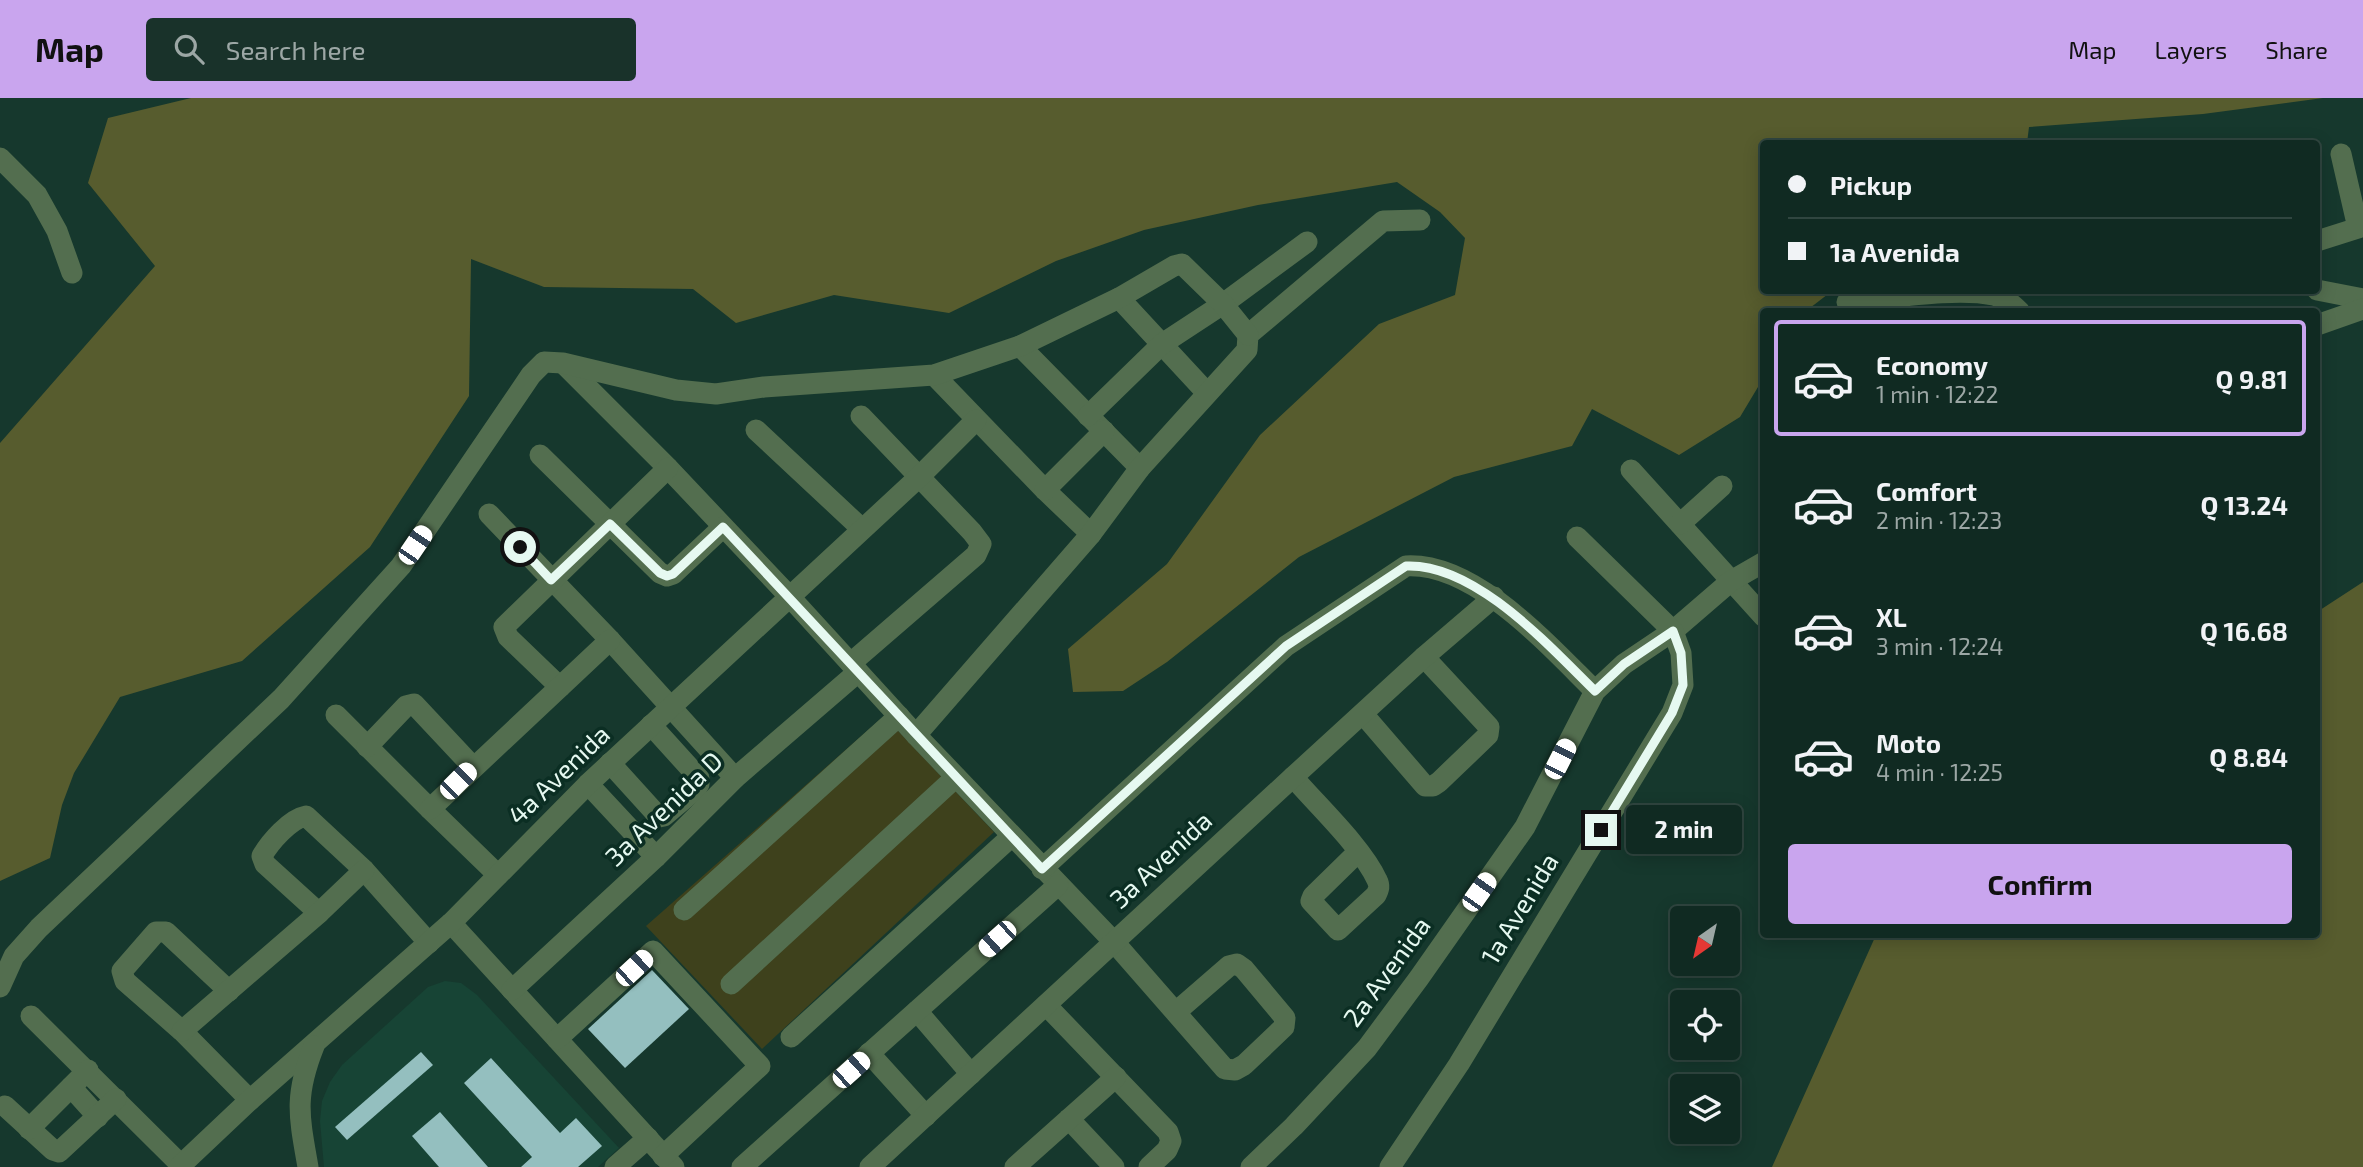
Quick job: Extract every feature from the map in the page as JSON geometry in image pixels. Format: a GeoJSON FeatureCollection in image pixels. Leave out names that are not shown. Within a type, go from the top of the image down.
{"type":"FeatureCollection","features":[{"type":"Feature","properties":{"kind":"street"},"geometry":{"type":"LineString","coordinates":[[2320,240],[2358,228],[2341,154]]}},
{"type":"Feature","properties":{"kind":"street"},"geometry":{"type":"LineString","coordinates":[[0,158],[37,195],[57,231],[72,273]]}},
{"type":"Feature","properties":{"kind":"street"},"geometry":{"type":"LineString","coordinates":[[1248,335],[1383,221],[1420,219]]}},
{"type":"Feature","properties":{"kind":"street"},"geometry":{"type":"LineString","coordinates":[[1088,416],[1162,344],[1223,304],[1307,242]]}},
{"type":"Feature","properties":{"kind":"street"},"geometry":{"type":"LineString","coordinates":[[0,987],[14,956],[39,928],[281,699],[401,566],[531,375],[544,362],[563,363],[665,388],[716,394],[764,387],[934,375],[1020,346],[1182,264],[1223,304],[1248,335],[1247,350],[1140,468],[1091,534],[916,735]]}},
{"type":"Feature","properties":{"kind":"street"},"geometry":{"type":"LineString","coordinates":[[2320,291],[2363,299]]}},
{"type":"Feature","properties":{"kind":"street"},"geometry":{"type":"LineString","coordinates":[[1847,302],[1934,294]]}},
{"type":"Feature","properties":{"kind":"street"},"geometry":{"type":"LineString","coordinates":[[1981,294],[1994,295],[2017,308]]}},
{"type":"Feature","properties":{"kind":"street"},"geometry":{"type":"LineString","coordinates":[[1119,298],[1207,393]]}},
{"type":"Feature","properties":{"kind":"street"},"geometry":{"type":"LineString","coordinates":[[2320,324],[2363,309]]}},
{"type":"Feature","properties":{"kind":"street"},"geometry":{"type":"LineString","coordinates":[[1020,346],[1140,468]]}},
{"type":"Feature","properties":{"kind":"street"},"geometry":{"type":"LineString","coordinates":[[563,363],[668,468],[1042,869],[1114,942],[1226,1069],[1235,1070],[1244,1065],[1284,1027],[1285,1018],[1237,964],[1229,966],[1176,1012]]}},
{"type":"Feature","properties":{"kind":"street"},"geometry":{"type":"LineString","coordinates":[[934,375],[1091,534]]}},
{"type":"Feature","properties":{"kind":"street"},"geometry":{"type":"LineString","coordinates":[[861,416],[919,477]]}},
{"type":"Feature","properties":{"kind":"street","name":"4a Avenida"},"geometry":{"type":"LineString","coordinates":[[180,1166],[250,1100],[452,923],[588,784],[919,477],[976,420]]}},
{"type":"Feature","properties":{"kind":"street"},"geometry":{"type":"LineString","coordinates":[[756,430],[862,529]]}},
{"type":"Feature","properties":{"kind":"street"},"geometry":{"type":"LineString","coordinates":[[1045,490],[1104,431]]}},
{"type":"Feature","properties":{"kind":"street"},"geometry":{"type":"LineString","coordinates":[[540,454],[660,573],[667,576],[673,574],[723,527]]}},
{"type":"Feature","properties":{"kind":"street"},"geometry":{"type":"LineString","coordinates":[[560,687],[508,637],[504,627],[668,468]]}},
{"type":"Feature","properties":{"kind":"street"},"geometry":{"type":"LineString","coordinates":[[1632,470],[1760,613]]}},
{"type":"Feature","properties":{"kind":"street","name":"3a Avenida D"},"geometry":{"type":"LineString","coordinates":[[512,990],[656,857],[735,778],[976,555],[981,544],[919,477]]}},
{"type":"Feature","properties":{"kind":"street"},"geometry":{"type":"LineString","coordinates":[[1680,524],[1722,486]]}},
{"type":"Feature","properties":{"kind":"street"},"geometry":{"type":"LineString","coordinates":[[489,514],[610,640],[735,778]]}},
{"type":"Feature","properties":{"kind":"street"},"geometry":{"type":"LineString","coordinates":[[1577,537],[1673,631]]}},
{"type":"Feature","properties":{"kind":"street","name":"2a Avenida"},"geometry":{"type":"LineString","coordinates":[[1251,1167],[1294,1126],[1367,1048],[1419,978],[1525,827],[1595,691],[1624,664],[1673,631],[1731,581],[1760,564]]}},
{"type":"Feature","properties":{"kind":"street"},"geometry":{"type":"LineString","coordinates":[[1042,869],[1286,646],[1406,566],[1435,568],[1494,597],[1595,691]]}},
{"type":"Feature","properties":{"kind":"street","name":"3a Avenida"},"geometry":{"type":"LineString","coordinates":[[870,1167],[1424,657],[1494,597]]}},
{"type":"Feature","properties":{"kind":"street","name":"1a Avenida"},"geometry":{"type":"LineString","coordinates":[[1390,1167],[1459,1064],[1672,713],[1683,685],[1681,653],[1673,631]]}},
{"type":"Feature","properties":{"kind":"street"},"geometry":{"type":"LineString","coordinates":[[430,810],[610,640]]}},
{"type":"Feature","properties":{"kind":"street"},"geometry":{"type":"LineString","coordinates":[[1363,714],[1425,786],[1433,786],[1439,782],[1488,735],[1489,727],[1424,657]]}},
{"type":"Feature","properties":{"kind":"street"},"geometry":{"type":"LineString","coordinates":[[367,747],[406,706],[414,704],[473,767]]}},
{"type":"Feature","properties":{"kind":"street"},"geometry":{"type":"LineString","coordinates":[[337,715],[498,875]]}},
{"type":"Feature","properties":{"kind":"street"},"geometry":{"type":"LineString","coordinates":[[684,911],[899,716]]}},
{"type":"Feature","properties":{"kind":"street"},"geometry":{"type":"LineString","coordinates":[[610,764],[659,817],[664,817],[696,789],[699,778],[651,725]]}},
{"type":"Feature","properties":{"kind":"street"},"geometry":{"type":"LineString","coordinates":[[731,984],[956,777]]}},
{"type":"Feature","properties":{"kind":"street"},"geometry":{"type":"LineString","coordinates":[[1293,777],[1358,852]]}},
{"type":"Feature","properties":{"kind":"street"},"geometry":{"type":"LineString","coordinates":[[588,784],[656,857]]}},
{"type":"Feature","properties":{"kind":"street"},"geometry":{"type":"LineString","coordinates":[[319,913],[265,864],[262,856],[298,817],[306,816],[364,870],[429,943]]}},
{"type":"Feature","properties":{"kind":"street"},"geometry":{"type":"LineString","coordinates":[[791,1037],[1012,836]]}},
{"type":"Feature","properties":{"kind":"street"},"geometry":{"type":"LineString","coordinates":[[182,1031],[319,913],[364,870]]}},
{"type":"Feature","properties":{"kind":"street"},"geometry":{"type":"LineString","coordinates":[[742,1167],[1058,885]]}},
{"type":"Feature","properties":{"kind":"street"},"geometry":{"type":"LineString","coordinates":[[452,923],[512,990],[557,1039],[648,1138],[668,1161],[760,1066],[653,951],[557,1039]]}},
{"type":"Feature","properties":{"kind":"street"},"geometry":{"type":"LineString","coordinates":[[229,991],[166,932],[156,932],[122,971],[125,981],[182,1031],[250,1100]]}},
{"type":"Feature","properties":{"kind":"street"},"geometry":{"type":"LineString","coordinates":[[1046,1005],[1168,1132],[1171,1141],[1167,1150],[1149,1167]]}},
{"type":"Feature","properties":{"kind":"street"},"geometry":{"type":"LineString","coordinates":[[917,1011],[971,1073]]}},
{"type":"Feature","properties":{"kind":"street"},"geometry":{"type":"LineString","coordinates":[[31,1016],[88,1070],[180,1166]]}},
{"type":"Feature","properties":{"kind":"street"},"geometry":{"type":"LineString","coordinates":[[308,1167],[299,1115],[300,1088],[315,1044]]}},
{"type":"Feature","properties":{"kind":"street"},"geometry":{"type":"LineString","coordinates":[[869,1054],[926,1115]]}},
{"type":"Feature","properties":{"kind":"street"},"geometry":{"type":"LineString","coordinates":[[29,1129],[88,1070]]}},
{"type":"Feature","properties":{"kind":"street"},"geometry":{"type":"LineString","coordinates":[[1016,1167],[1116,1077]]}},
{"type":"Feature","properties":{"kind":"street"},"geometry":{"type":"LineString","coordinates":[[71,1087],[99,1117]]}},
{"type":"Feature","properties":{"kind":"street"},"geometry":{"type":"LineString","coordinates":[[5,1106],[53,1150],[59,1152],[116,1099]]}},
{"type":"Feature","properties":{"kind":"street"},"geometry":{"type":"LineString","coordinates":[[1069,1119],[1114,1167]]}},
{"type":"Feature","properties":{"kind":"street"},"geometry":{"type":"LineString","coordinates":[[615,1167],[648,1138]]}},
{"type":"Feature","properties":{"kind":"shaded area"},"geometry":{"type":"Polygon","coordinates":[[[191,98],[2323,98],[2203,114],[2029,127],[2027,140],[1760,140],[1760,294],[1828,294],[1810,308],[1760,308],[1760,384],[1740,417],[1679,455],[1592,409],[1572,446],[1454,477],[1299,557],[1167,662],[1123,691],[1073,692],[1068,649],[1167,564],[1260,435],[1379,324],[1455,295],[1465,238],[1440,212],[1397,182],[1258,205],[1144,230],[1056,261],[949,313],[834,295],[736,323],[693,289],[544,287],[471,259],[469,396],[370,547],[242,661],[120,697],[74,773],[62,805],[50,858],[0,881],[0,443],[155,266],[88,183],[108,118],[191,98]]]}},
{"type":"Feature","properties":{"kind":"shaded area"},"geometry":{"type":"Polygon","coordinates":[[[2363,582],[2363,1167],[1772,1167],[1875,938],[2320,938],[2320,610],[2363,582]]]}},
{"type":"Feature","properties":{"kind":"shaded area"},"geometry":{"type":"Polygon","coordinates":[[[884,716],[994,832],[762,1049],[646,926],[884,716]]]}},
{"type":"Feature","properties":{"kind":"shaded area"},"geometry":{"type":"Polygon","coordinates":[[[445,981],[461,983],[477,995],[619,1148],[598,1167],[324,1167],[320,1121],[322,1101],[330,1082],[342,1065],[428,987],[445,981]]]}},
{"type":"Feature","properties":{"kind":"building"},"geometry":{"type":"Polygon","coordinates":[[[652,970],[689,1009],[625,1068],[588,1029],[652,970]]]}},
{"type":"Feature","properties":{"kind":"building"},"geometry":{"type":"Polygon","coordinates":[[[421,1052],[433,1065],[347,1140],[335,1127],[421,1052]]]}},
{"type":"Feature","properties":{"kind":"building"},"geometry":{"type":"Polygon","coordinates":[[[491,1058],[560,1133],[576,1118],[602,1146],[578,1167],[521,1167],[532,1157],[464,1083],[491,1058]]]}},
{"type":"Feature","properties":{"kind":"building"},"geometry":{"type":"Polygon","coordinates":[[[440,1112],[488,1167],[439,1167],[412,1136],[440,1112]]]}},
{"type":"Feature","properties":{"kind":"route"},"geometry":{"type":"LineString","coordinates":[[520,547],[551,580],[610,524],[660,573],[667,576],[673,574],[723,527],[1042,869],[1286,646],[1406,566],[1435,568],[1494,597],[1595,691],[1624,664],[1673,631],[1681,653],[1683,685],[1672,713],[1601,830]]}}]}
